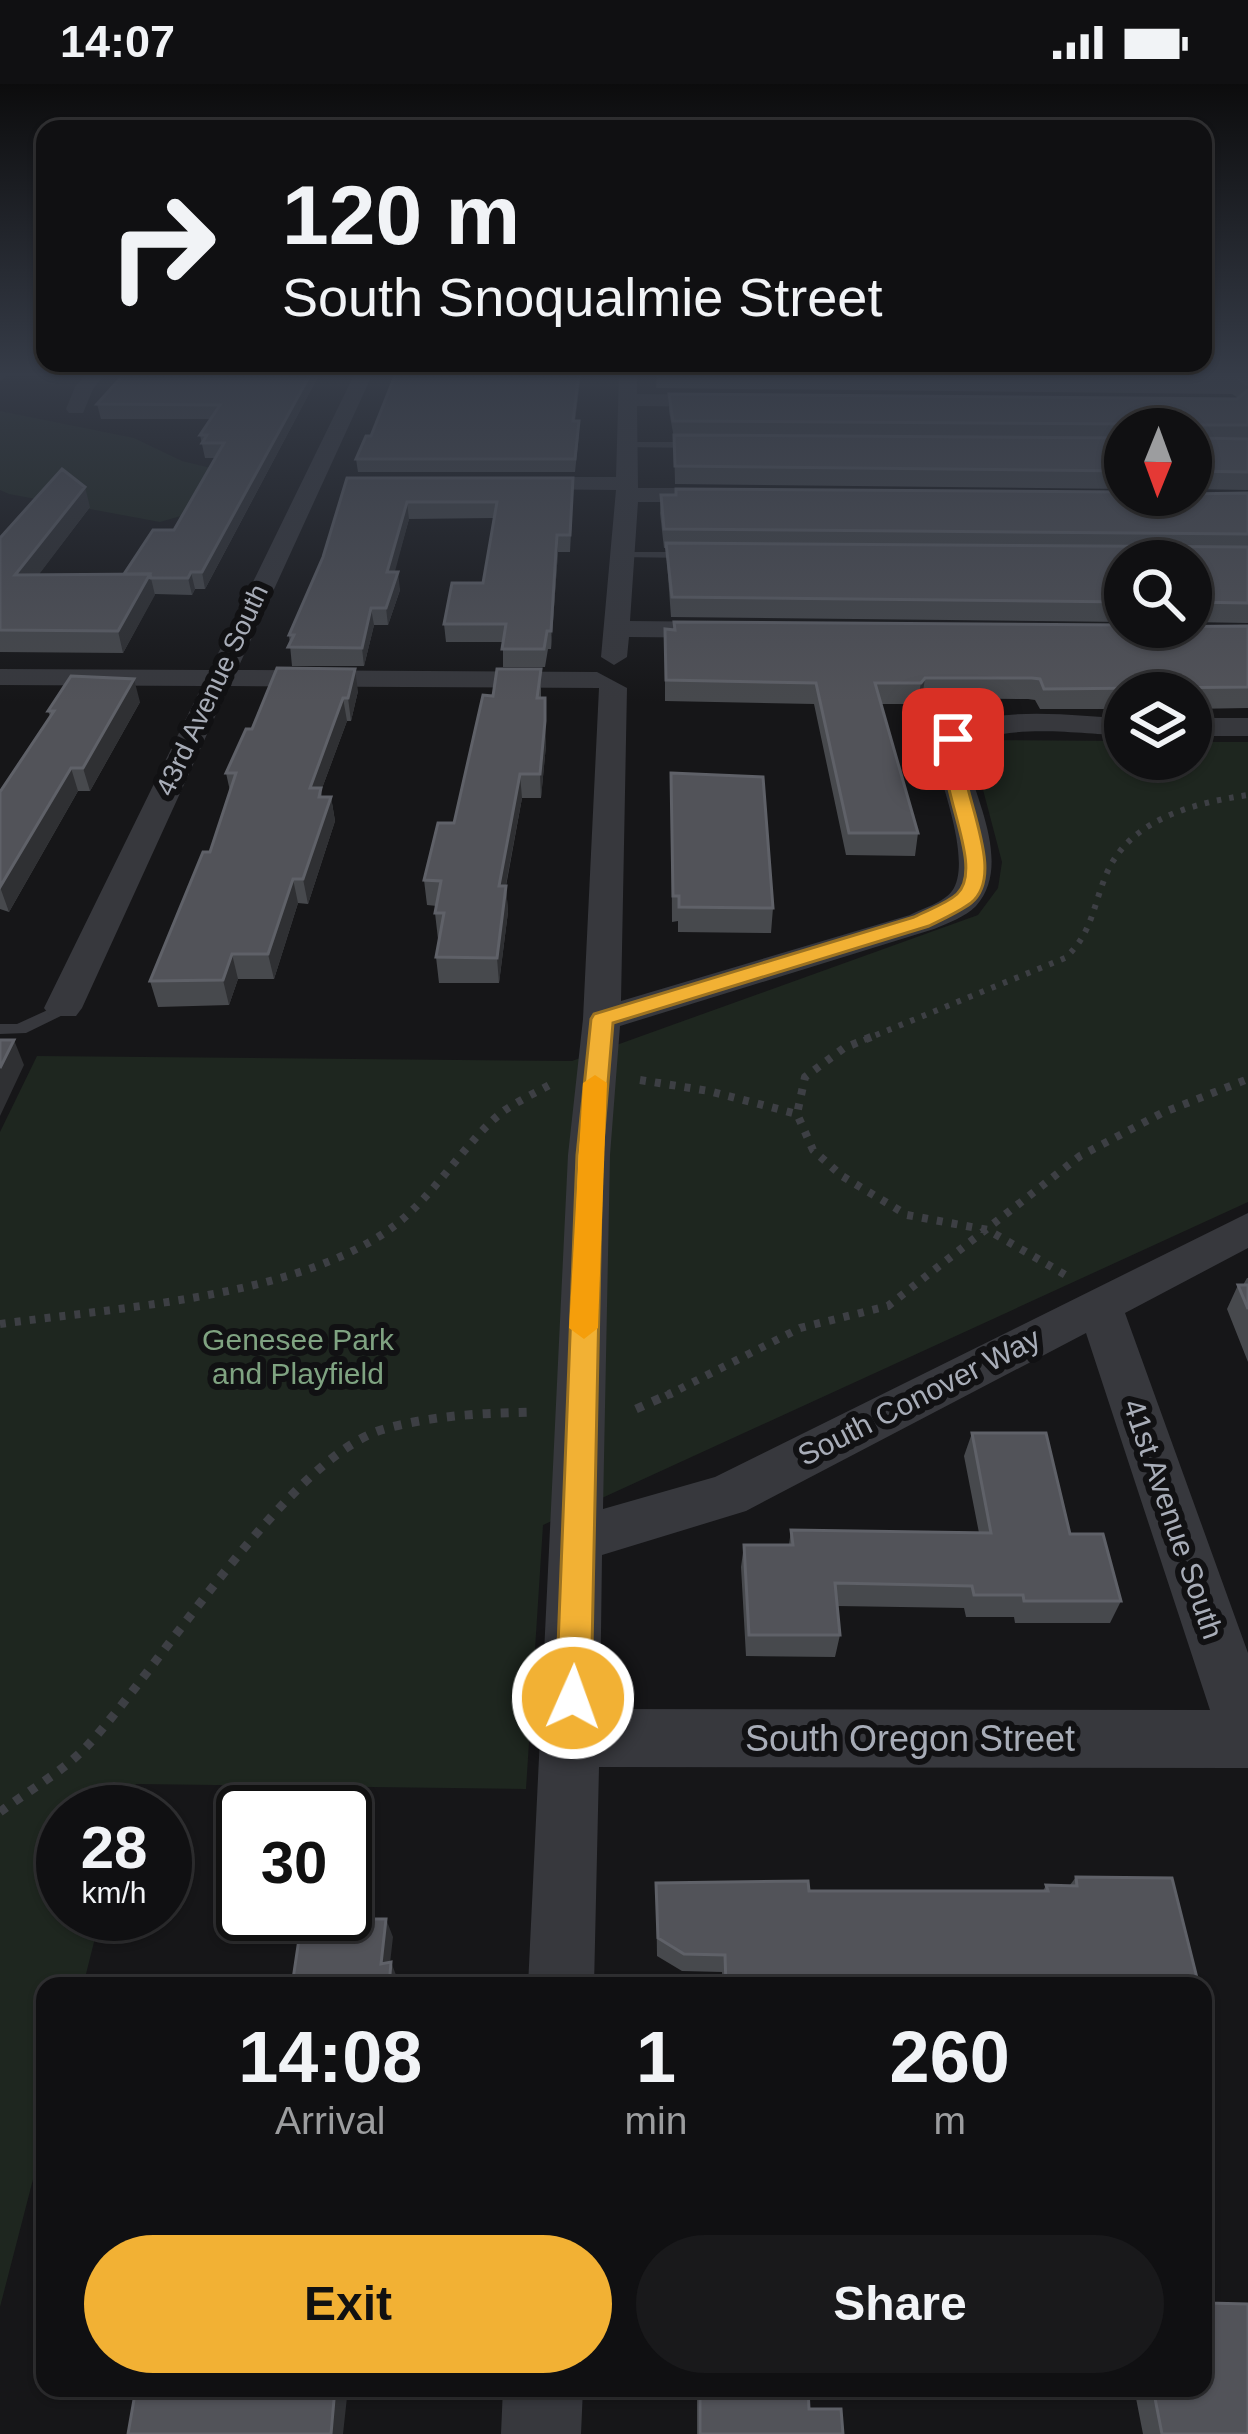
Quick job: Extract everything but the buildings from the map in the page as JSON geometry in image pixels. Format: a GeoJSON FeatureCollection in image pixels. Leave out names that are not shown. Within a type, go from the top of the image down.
{"type":"FeatureCollection","features":[{"type":"Feature","properties":{"kind":"street","name":"43rd Avenue South"},"geometry":{"type":"LineString","coordinates":[[63,1008],[218,678],[322,483]]}},
{"type":"Feature","properties":{"kind":"street"},"geometry":{"type":"LineString","coordinates":[[494,483],[758,496]]}},
{"type":"Feature","properties":{"kind":"street"},"geometry":{"type":"LineString","coordinates":[[561,1977],[590,1155],[602,1019],[608,681],[626,483]]}},
{"type":"Feature","properties":{"kind":"street"},"geometry":{"type":"LineString","coordinates":[[616,629],[760,630]]}},
{"type":"Feature","properties":{"kind":"street"},"geometry":{"type":"LineString","coordinates":[[0,677],[608,681]]}},
{"type":"Feature","properties":{"kind":"street"},"geometry":{"type":"LineString","coordinates":[[602,1019],[922,922],[966,897],[974,882],[975,857],[948,748],[963,733],[997,726],[1104,727]]}},
{"type":"Feature","properties":{"kind":"street"},"geometry":{"type":"LineString","coordinates":[[1212,727],[1248,727]]}},
{"type":"Feature","properties":{"kind":"street","name":"South Conover Way"},"geometry":{"type":"LineString","coordinates":[[579,1539],[728,1495],[1084,1290],[1248,1229]]}},
{"type":"Feature","properties":{"kind":"street","name":"41st Avenue South"},"geometry":{"type":"LineString","coordinates":[[1084,1290],[1248,1737]]}},
{"type":"Feature","properties":{"kind":"street","name":"South Oregon Street"},"geometry":{"type":"LineString","coordinates":[[572,1738],[1248,1737]]}},
{"type":"Feature","properties":{"kind":"street"},"geometry":{"type":"LineString","coordinates":[[541,2434],[543,2397]]}},
{"type":"Feature","properties":{"kind":"lane"},"geometry":{"type":"LineString","coordinates":[[623,554],[715,555]]}},
{"type":"Feature","properties":{"kind":"lane"},"geometry":{"type":"LineString","coordinates":[[0,1029],[20,1029],[63,1008]]}},
{"type":"Feature","properties":{"kind":"path"},"geometry":{"type":"LineString","coordinates":[[1084,1290],[988,1230],[907,1215],[842,1176],[813,1150],[797,1114],[805,1078],[844,1048],[1033,973],[1082,944],[1092,927],[1107,869],[1138,834],[1178,810],[1248,794]]}},
{"type":"Feature","properties":{"kind":"path"},"geometry":{"type":"LineString","coordinates":[[640,1079],[797,1114]]}},
{"type":"Feature","properties":{"kind":"path"},"geometry":{"type":"LineString","coordinates":[[636,1409],[681,1392],[802,1326],[882,1310],[1081,1155],[1154,1115],[1248,1079]]}},
{"type":"Feature","properties":{"kind":"path"},"geometry":{"type":"LineString","coordinates":[[1,1324],[220,1294],[316,1265],[389,1230],[446,1177],[502,1112],[560,1080]]}},
{"type":"Feature","properties":{"kind":"path"},"geometry":{"type":"LineString","coordinates":[[0,1812],[85,1748],[291,1496],[335,1456],[378,1431],[471,1412],[539,1412]]}},
{"type":"Feature","properties":{"kind":"green space"},"geometry":{"type":"Polygon","coordinates":[[[0,483],[208,483],[191,513],[160,522],[0,490],[0,483]]]}},
{"type":"Feature","properties":{"kind":"green space","name":"Genesee Park and Playfield"},"geometry":{"type":"Polygon","coordinates":[[[970,740],[1104,741],[1104,780],[1212,780],[1212,742],[1248,742],[1248,1202],[543,1525],[526,1789],[36,1785],[36,1941],[94,1941],[85,1977],[36,1977],[36,2168],[0,2307],[0,1132],[37,1056],[572,1061],[978,915],[998,888],[1002,862],[970,740]]]}},
{"type":"Feature","properties":{"kind":"slow traffic"},"geometry":{"type":"LineString","coordinates":[[584,1328],[595,1083]]}},
{"type":"Feature","properties":{"kind":"route"},"geometry":{"type":"LineString","coordinates":[[573,1698],[590,1155],[602,1019],[922,922],[966,897],[974,882],[975,857],[948,748],[953,739]]}}]}
